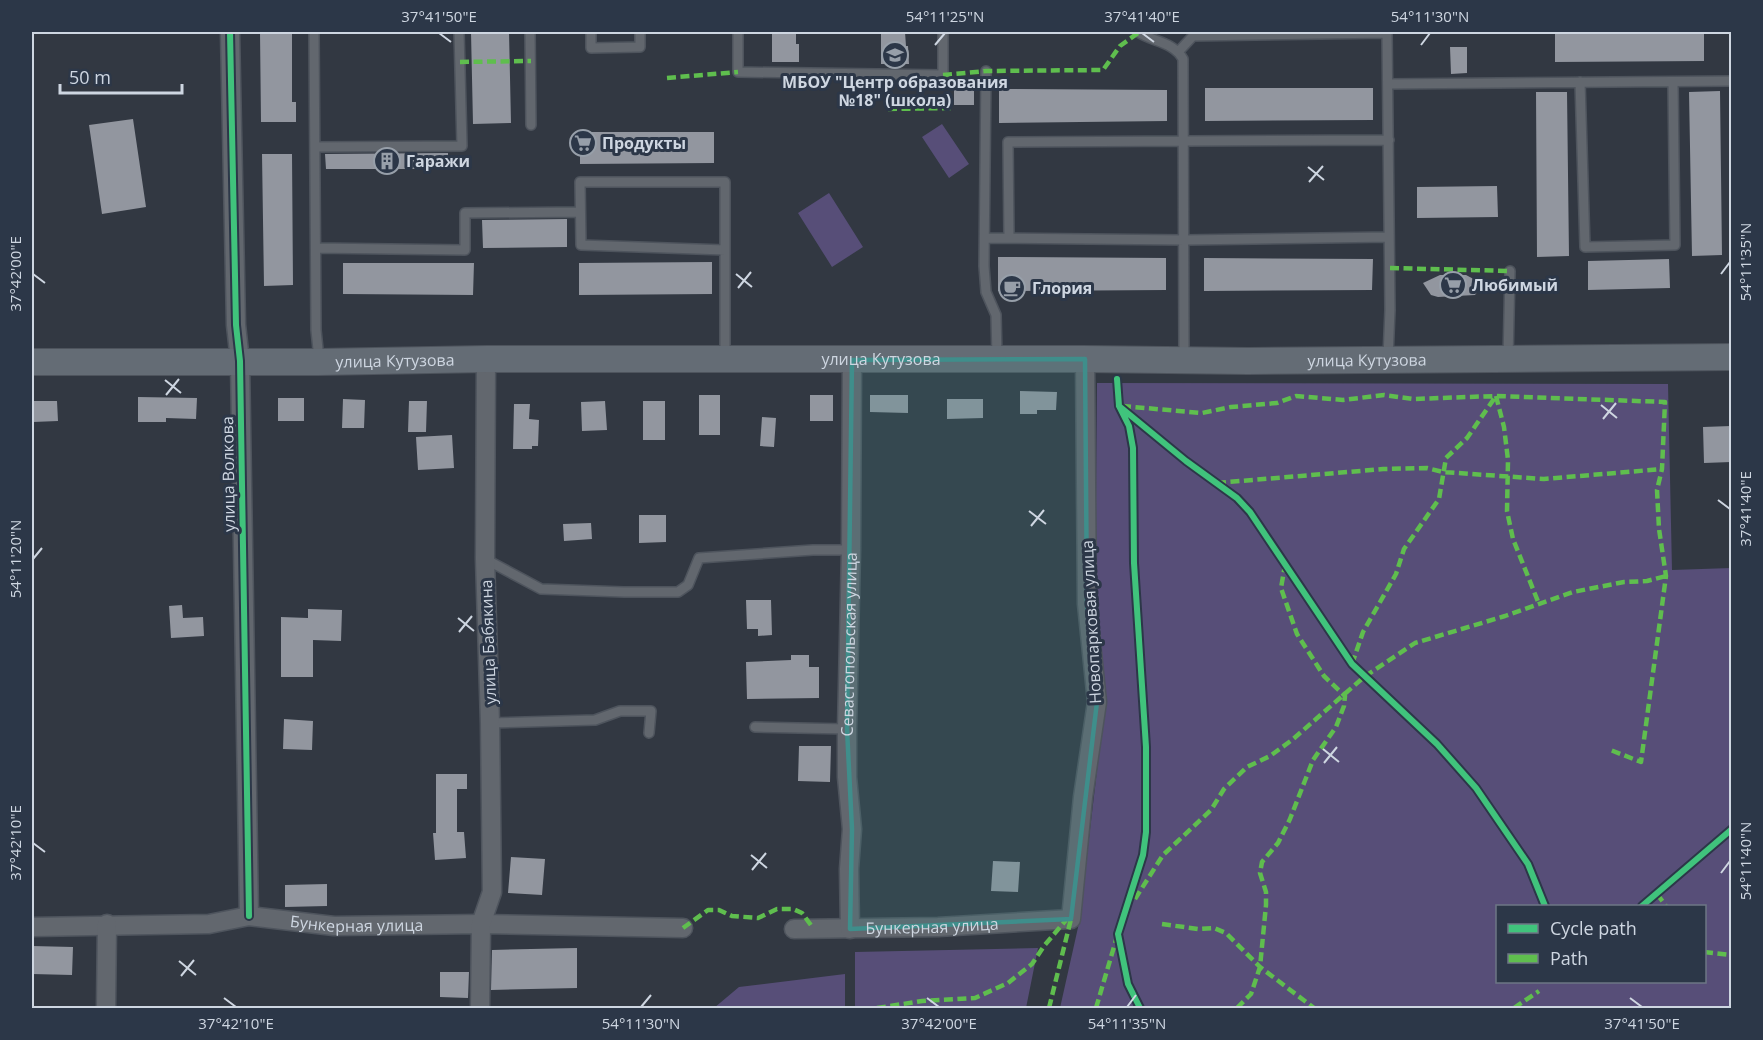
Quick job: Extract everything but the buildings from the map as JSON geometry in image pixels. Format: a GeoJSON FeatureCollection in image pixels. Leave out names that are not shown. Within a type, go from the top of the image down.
{"type":"FeatureCollection","features":[{"type":"Feature","properties":{"kind":"main road","name":"улица Кутузова"},"geometry":{"type":"LineString","coordinates":[[32,363],[486,359],[1184,359],[1248,361],[1731,357]]}},
{"type":"Feature","properties":{"kind":"street","name":"улица Волкова"},"geometry":{"type":"LineString","coordinates":[[230,32],[236,325],[240,361],[249,916]]}},
{"type":"Feature","properties":{"kind":"street","name":"улица Бабякина"},"geometry":{"type":"LineString","coordinates":[[480,1008],[481,924],[492,892],[485,559],[486,359]]}},
{"type":"Feature","properties":{"kind":"street","name":"Новопарковая улица"},"geometry":{"type":"LineString","coordinates":[[1071,920],[1083,797],[1097,702],[1087,604],[1085,359]]}},
{"type":"Feature","properties":{"kind":"street","name":"Севастопольская улица"},"geometry":{"type":"LineString","coordinates":[[850,929],[849,869],[852,829],[847,777],[847,729],[852,360]]}},
{"type":"Feature","properties":{"kind":"street","name":"Бункерная улица"},"geometry":{"type":"LineString","coordinates":[[32,927],[209,924],[249,916],[334,926],[481,924],[683,928]]}},
{"type":"Feature","properties":{"kind":"street","name":"Бункерная улица"},"geometry":{"type":"LineString","coordinates":[[794,929],[938,927],[1071,920]]}},
{"type":"Feature","properties":{"kind":"street"},"geometry":{"type":"LineString","coordinates":[[106,1008],[107,924]]}},
{"type":"Feature","properties":{"kind":"lane"},"geometry":{"type":"LineString","coordinates":[[314,32],[316,330],[319,362]]}},
{"type":"Feature","properties":{"kind":"lane"},"geometry":{"type":"LineString","coordinates":[[315,147],[462,146],[459,32]]}},
{"type":"Feature","properties":{"kind":"lane"},"geometry":{"type":"LineString","coordinates":[[530,32],[531,125]]}},
{"type":"Feature","properties":{"kind":"lane"},"geometry":{"type":"LineString","coordinates":[[591,32],[591,48],[640,47],[639,32]]}},
{"type":"Feature","properties":{"kind":"lane"},"geometry":{"type":"LineString","coordinates":[[738,32],[738,72],[944,75],[943,32]]}},
{"type":"Feature","properties":{"kind":"lane"},"geometry":{"type":"LineString","coordinates":[[1138,32],[1179,51],[1183,59],[1184,359]]}},
{"type":"Feature","properties":{"kind":"lane"},"geometry":{"type":"LineString","coordinates":[[1179,51],[1193,36],[1221,33],[1387,32],[1390,310],[1388,360]]}},
{"type":"Feature","properties":{"kind":"lane"},"geometry":{"type":"LineString","coordinates":[[986,70],[986,292],[996,315],[997,360]]}},
{"type":"Feature","properties":{"kind":"lane"},"geometry":{"type":"LineString","coordinates":[[1388,84],[1731,81]]}},
{"type":"Feature","properties":{"kind":"lane"},"geometry":{"type":"LineString","coordinates":[[1580,82],[1585,247],[1675,245],[1673,82]]}},
{"type":"Feature","properties":{"kind":"lane"},"geometry":{"type":"LineString","coordinates":[[1009,238],[1008,142],[1389,140]]}},
{"type":"Feature","properties":{"kind":"lane"},"geometry":{"type":"LineString","coordinates":[[725,250],[581,246],[580,182],[725,182],[725,250],[725,360]]}},
{"type":"Feature","properties":{"kind":"lane"},"geometry":{"type":"LineString","coordinates":[[316,248],[465,250],[465,213],[580,212]]}},
{"type":"Feature","properties":{"kind":"lane"},"geometry":{"type":"LineString","coordinates":[[985,238],[1185,240],[1389,237]]}},
{"type":"Feature","properties":{"kind":"lane"},"geometry":{"type":"LineString","coordinates":[[1508,359],[1510,271]]}},
{"type":"Feature","properties":{"kind":"lane"},"geometry":{"type":"LineString","coordinates":[[485,559],[541,589],[678,592],[688,585],[699,558],[813,550],[851,550]]}},
{"type":"Feature","properties":{"kind":"lane"},"geometry":{"type":"LineString","coordinates":[[490,723],[595,720],[620,711],[651,711],[650,733]]}},
{"type":"Feature","properties":{"kind":"lane"},"geometry":{"type":"LineString","coordinates":[[755,727],[847,729]]}},
{"type":"Feature","properties":{"kind":"highlighted area"},"geometry":{"type":"Polygon","coordinates":[[[1085,359],[1087,604],[1097,702],[1071,919],[850,929],[852,829],[847,729],[852,360],[1085,359]]]}},
{"type":"Feature","properties":{"kind":"shaded area"},"geometry":{"type":"Polygon","coordinates":[[[942,124],[969,164],[949,178],[922,137],[942,124]]]}},
{"type":"Feature","properties":{"kind":"shaded area"},"geometry":{"type":"Polygon","coordinates":[[[829,193],[863,247],[832,267],[798,213],[829,193]]]}},
{"type":"Feature","properties":{"kind":"shaded area"},"geometry":{"type":"Polygon","coordinates":[[[1097,383],[1668,384],[1672,570],[1731,568],[1731,1008],[1060,1008],[1079,923],[1106,694],[1095,609],[1097,383]]]}},
{"type":"Feature","properties":{"kind":"shaded area"},"geometry":{"type":"Polygon","coordinates":[[[1038,948],[1026,1008],[855,1008],[855,952],[1038,948]]]}},
{"type":"Feature","properties":{"kind":"shaded area"},"geometry":{"type":"Polygon","coordinates":[[[845,974],[845,1008],[714,1008],[739,987],[845,974]]]}},
{"type":"Feature","properties":{"kind":"marked path"},"geometry":{"type":"LineString","coordinates":[[943,75],[986,71],[1103,70],[1120,46],[1138,33]]}},
{"type":"Feature","properties":{"kind":"marked path"},"geometry":{"type":"LineString","coordinates":[[460,62],[531,61]]}},
{"type":"Feature","properties":{"kind":"marked path"},"geometry":{"type":"LineString","coordinates":[[667,78],[738,72]]}},
{"type":"Feature","properties":{"kind":"marked path"},"geometry":{"type":"LineString","coordinates":[[888,109],[951,108]]}},
{"type":"Feature","properties":{"kind":"marked path"},"geometry":{"type":"LineString","coordinates":[[1390,268],[1510,271]]}},
{"type":"Feature","properties":{"kind":"marked path"},"geometry":{"type":"LineString","coordinates":[[1122,406],[1202,413],[1231,407],[1277,403],[1296,396],[1343,400],[1384,395],[1413,399],[1496,396],[1665,402],[1662,469],[1657,490],[1659,529],[1666,576],[1641,762],[1608,749]]}},
{"type":"Feature","properties":{"kind":"marked path"},"geometry":{"type":"LineString","coordinates":[[1496,396],[1504,427],[1508,460],[1507,511],[1513,539],[1539,604]]}},
{"type":"Feature","properties":{"kind":"marked path"},"geometry":{"type":"LineString","coordinates":[[1352,664],[1363,632],[1396,574],[1404,549],[1439,499],[1446,458],[1467,438],[1496,396]]}},
{"type":"Feature","properties":{"kind":"marked path"},"geometry":{"type":"LineString","coordinates":[[1217,483],[1383,469],[1427,468],[1443,472],[1544,479],[1662,469]]}},
{"type":"Feature","properties":{"kind":"marked path"},"geometry":{"type":"LineString","coordinates":[[1237,1008],[1251,994],[1260,967],[1266,905],[1266,892],[1260,873],[1262,862],[1278,843],[1313,760],[1336,727],[1344,706],[1345,696],[1324,676],[1297,634],[1281,588],[1285,565]]}},
{"type":"Feature","properties":{"kind":"marked path"},"geometry":{"type":"LineString","coordinates":[[1135,899],[1163,855],[1211,810],[1224,789],[1247,767],[1270,756],[1292,740],[1364,677],[1415,643],[1505,616],[1573,592],[1666,576]]}},
{"type":"Feature","properties":{"kind":"marked path"},"geometry":{"type":"LineString","coordinates":[[1657,894],[1665,905]]}},
{"type":"Feature","properties":{"kind":"marked path"},"geometry":{"type":"LineString","coordinates":[[683,928],[708,910],[719,910],[732,916],[758,918],[777,909],[793,909],[802,913],[813,928]]}},
{"type":"Feature","properties":{"kind":"marked path"},"geometry":{"type":"LineString","coordinates":[[1049,1008],[1071,919]]}},
{"type":"Feature","properties":{"kind":"marked path"},"geometry":{"type":"LineString","coordinates":[[877,1008],[922,1001],[975,998],[1008,983],[1032,964],[1066,920]]}},
{"type":"Feature","properties":{"kind":"marked path"},"geometry":{"type":"LineString","coordinates":[[1162,924],[1198,929],[1214,928],[1226,933],[1260,967],[1314,1008]]}},
{"type":"Feature","properties":{"kind":"marked path"},"geometry":{"type":"LineString","coordinates":[[1096,1008],[1116,940]]}},
{"type":"Feature","properties":{"kind":"marked path"},"geometry":{"type":"LineString","coordinates":[[1706,952],[1732,955]]}},
{"type":"Feature","properties":{"kind":"marked path"},"geometry":{"type":"LineString","coordinates":[[1514,1008],[1539,991]]}},
{"type":"Feature","properties":{"kind":"cycle path"},"geometry":{"type":"LineString","coordinates":[[230,32],[236,325],[240,361],[249,916]]}},
{"type":"Feature","properties":{"kind":"cycle path"},"geometry":{"type":"LineString","coordinates":[[1117,379],[1119,406],[1129,426],[1133,448],[1134,563],[1146,747],[1146,832],[1143,855],[1118,934],[1128,984],[1140,1008]]}},
{"type":"Feature","properties":{"kind":"cycle path"},"geometry":{"type":"LineString","coordinates":[[1119,406],[1186,461],[1237,498],[1250,512],[1352,664],[1437,744],[1476,788],[1528,864],[1545,905]]}},
{"type":"Feature","properties":{"kind":"cycle path"},"geometry":{"type":"LineString","coordinates":[[1643,905],[1732,829]]}},
{"type":"Feature","properties":{"kind":"place","name":"МБОУ \"Центр образования №18\" (школа)"},"geometry":{"type":"Point","coordinates":[895,55]}},
{"type":"Feature","properties":{"kind":"place","name":"Продукты"},"geometry":{"type":"Point","coordinates":[583,143]}},
{"type":"Feature","properties":{"kind":"place","name":"Гаражи"},"geometry":{"type":"Point","coordinates":[387,161]}},
{"type":"Feature","properties":{"kind":"place","name":"Любимый"},"geometry":{"type":"Point","coordinates":[1453,285]}},
{"type":"Feature","properties":{"kind":"place","name":"Глория"},"geometry":{"type":"Point","coordinates":[1012,288]}}]}
